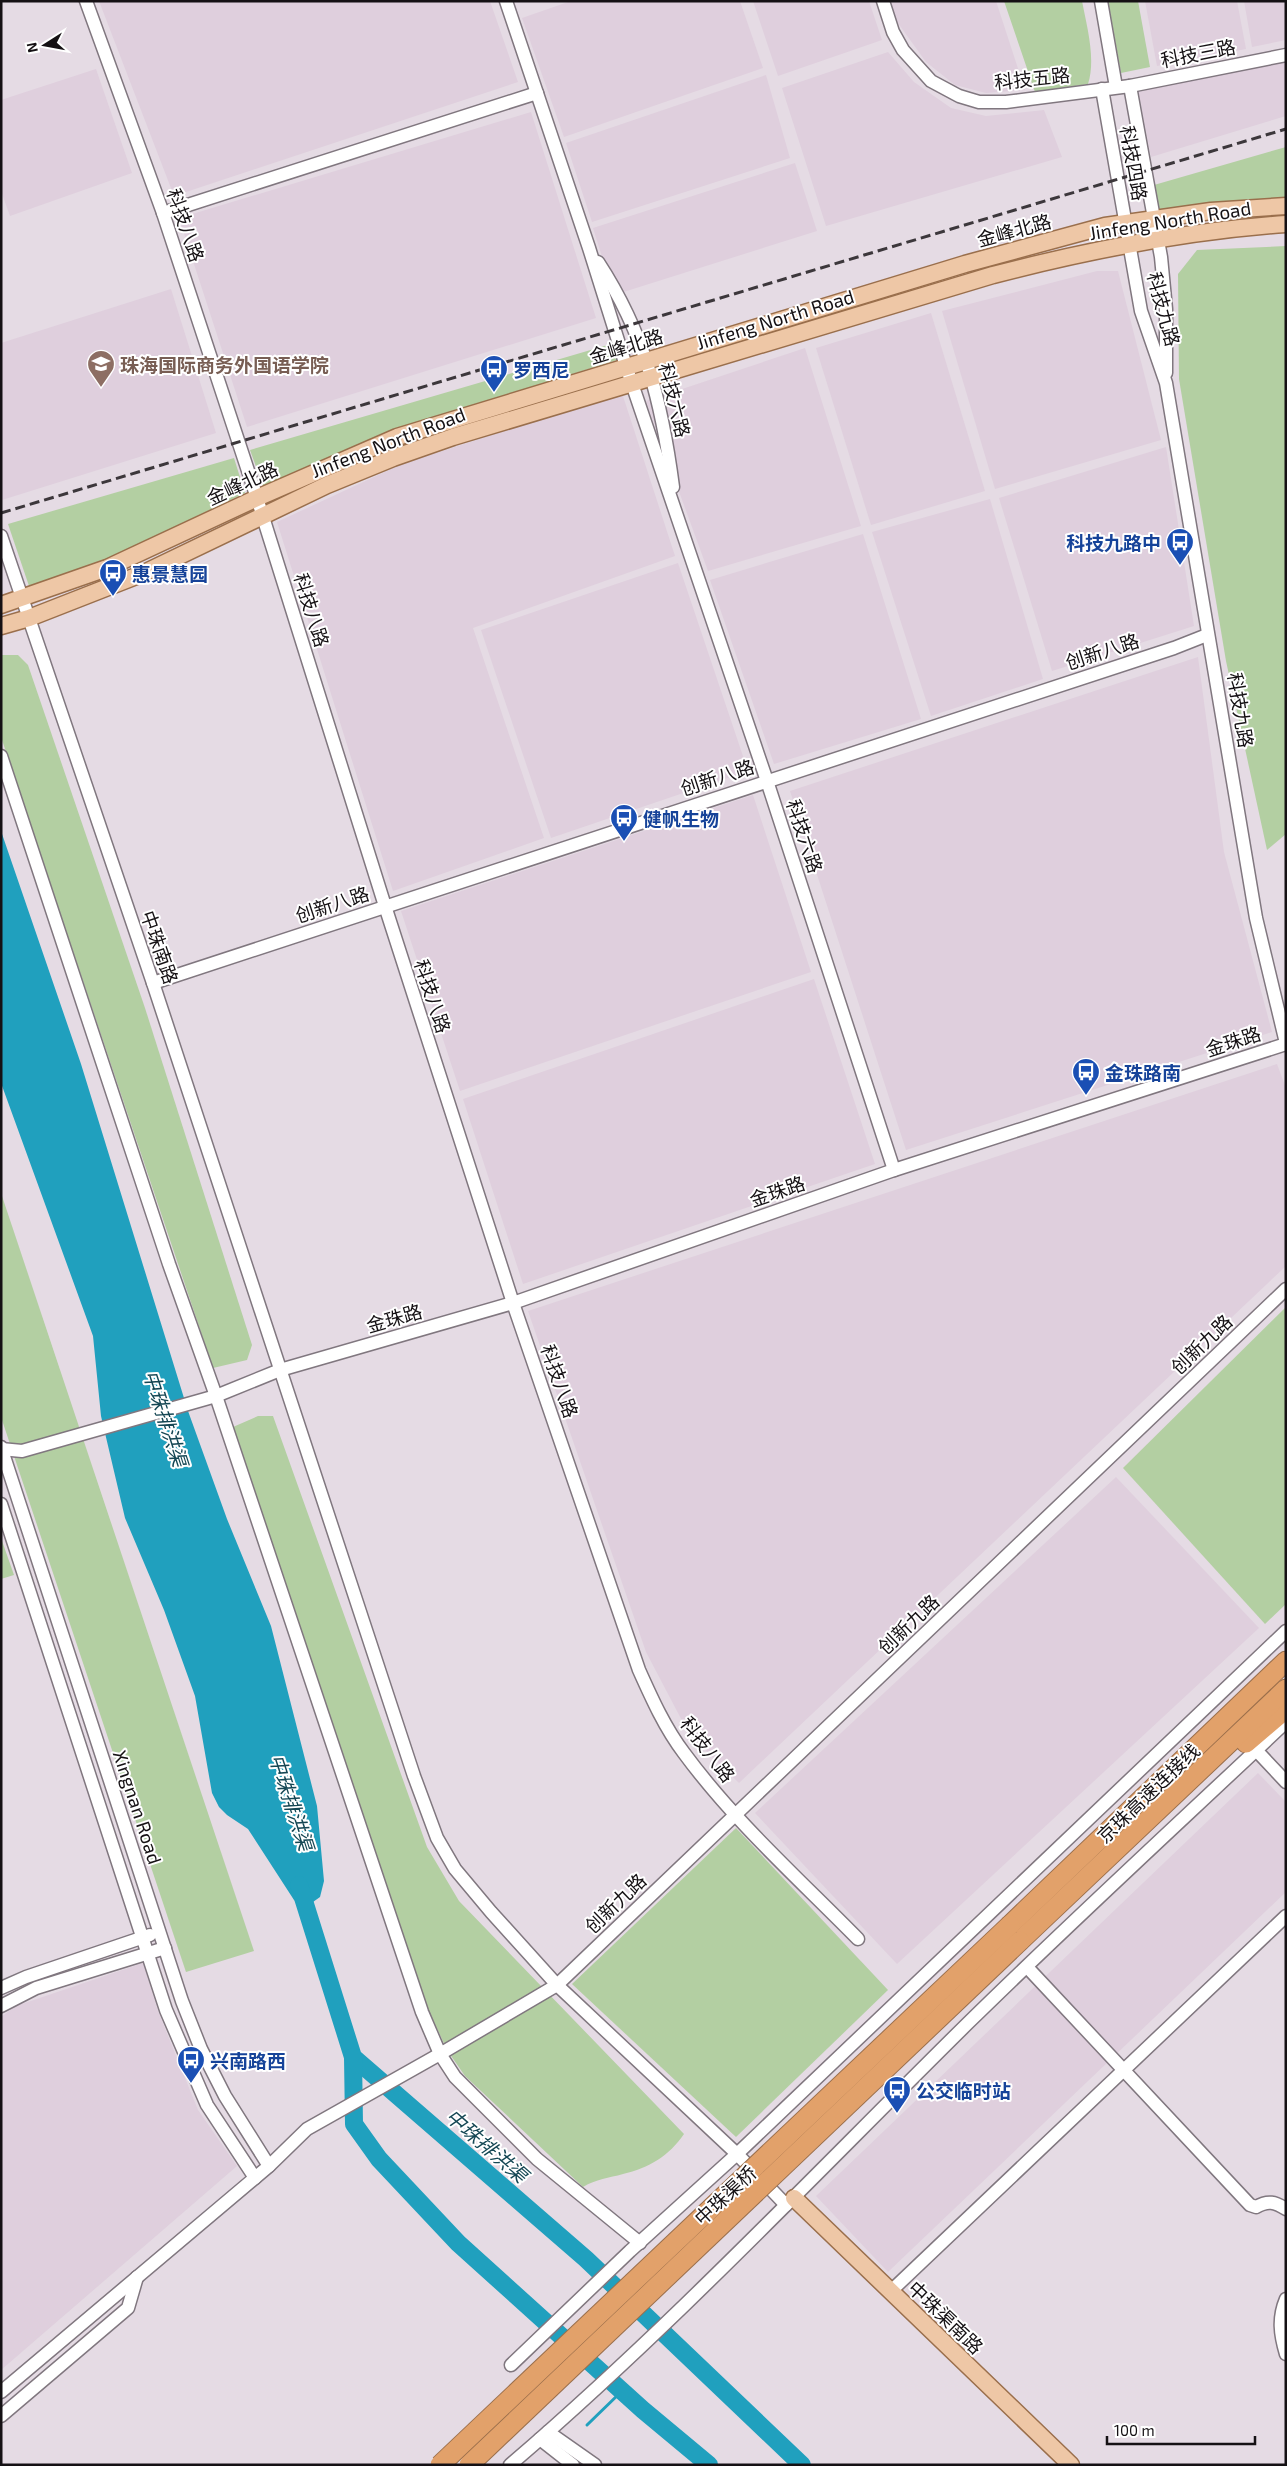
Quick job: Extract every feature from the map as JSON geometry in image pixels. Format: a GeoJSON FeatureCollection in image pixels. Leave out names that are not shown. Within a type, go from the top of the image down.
{"type":"FeatureCollection","features":[{"type":"Feature","properties":{"kind":"highway","name":"京珠高速连接线"},"geometry":{"type":"LineString","coordinates":[[1010,1925],[1286,1661]]}},
{"type":"Feature","properties":{"kind":"highway","name":"京珠高速连接线"},"geometry":{"type":"LineString","coordinates":[[1020,1941],[1286,1689]]}},
{"type":"Feature","properties":{"kind":"highway"},"geometry":{"type":"LineString","coordinates":[[1198,1772],[1246,1743],[1286,1709]]}},
{"type":"Feature","properties":{"kind":"highway","name":"中珠渠桥"},"geometry":{"type":"LineString","coordinates":[[440,2465],[1010,1925]]}},
{"type":"Feature","properties":{"kind":"highway","name":"中珠渠桥"},"geometry":{"type":"LineString","coordinates":[[469,2465],[1020,1941]]}},
{"type":"Feature","properties":{"kind":"main road","name":"金峰北路"},"geometry":{"type":"LineString","coordinates":[[1,605],[107,568],[257,498],[397,436],[965,264],[1125,222],[1211,211],[1286,206]]}},
{"type":"Feature","properties":{"kind":"main road","name":"Jinfeng North Road"},"geometry":{"type":"LineString","coordinates":[[263,517],[327,485],[393,458],[632,382],[993,275],[1065,256],[1129,244],[1253,226],[1286,224]]}},
{"type":"Feature","properties":{"kind":"main road"},"geometry":{"type":"LineString","coordinates":[[1,626],[29,618],[144,573],[263,517]]}},
{"type":"Feature","properties":{"kind":"main road","name":"中珠渠南路"},"geometry":{"type":"LineString","coordinates":[[790,2201],[891,2291],[1071,2465]]}},
{"type":"Feature","properties":{"kind":"main road","name":"中珠渠南路"},"geometry":{"type":"LineString","coordinates":[[790,2201],[1056,2465]]}},
{"type":"Feature","properties":{"kind":"street","name":"科技八路"},"geometry":{"type":"LineString","coordinates":[[86,1],[163,213],[257,498],[384,906],[513,1303],[639,1670],[660,1715],[684,1753],[736,1814],[858,1939]]}},
{"type":"Feature","properties":{"kind":"street","name":"科技六路"},"geometry":{"type":"LineString","coordinates":[[506,1],[589,248],[626,366],[767,780],[894,1170]]}},
{"type":"Feature","properties":{"kind":"street","name":"科技五路"},"geometry":{"type":"LineString","coordinates":[[883,1],[893,32],[904,50],[930,81],[959,96],[979,102],[1006,102],[1116,87]]}},
{"type":"Feature","properties":{"kind":"street"},"geometry":{"type":"LineString","coordinates":[[1101,1],[1116,87]]}},
{"type":"Feature","properties":{"kind":"street","name":"科技三路"},"geometry":{"type":"LineString","coordinates":[[1116,87],[1130,86],[1286,55]]}},
{"type":"Feature","properties":{"kind":"street","name":"科技四路"},"geometry":{"type":"LineString","coordinates":[[1130,86],[1157,240]]}},
{"type":"Feature","properties":{"kind":"street","name":"科技四路"},"geometry":{"type":"LineString","coordinates":[[1102,89],[1129,244]]}},
{"type":"Feature","properties":{"kind":"street"},"geometry":{"type":"LineString","coordinates":[[163,213],[537,93]]}},
{"type":"Feature","properties":{"kind":"street","name":"科技九路"},"geometry":{"type":"LineString","coordinates":[[1157,240],[1166,309],[1166,383],[1256,918],[1286,1044]]}},
{"type":"Feature","properties":{"kind":"street","name":"科技九路"},"geometry":{"type":"LineString","coordinates":[[1129,244],[1141,311],[1166,383]]}},
{"type":"Feature","properties":{"kind":"street","name":"科技六路"},"geometry":{"type":"LineString","coordinates":[[589,248],[616,290],[652,376],[665,428],[676,514]]}},
{"type":"Feature","properties":{"kind":"street","name":"中珠南路"},"geometry":{"type":"LineString","coordinates":[[1,536],[153,983],[414,1776],[437,1838],[455,1870],[556,1985],[790,2201]]}},
{"type":"Feature","properties":{"kind":"street","name":"创新八路"},"geometry":{"type":"LineString","coordinates":[[153,983],[1207,635]]}},
{"type":"Feature","properties":{"kind":"street"},"geometry":{"type":"LineString","coordinates":[[1,756],[169,1264],[216,1396],[419,2003],[440,2054],[455,2077],[536,2159],[635,2247]]}},
{"type":"Feature","properties":{"kind":"street","name":"金珠路"},"geometry":{"type":"LineString","coordinates":[[22,1451],[216,1396],[280,1370],[513,1303],[894,1170],[1286,1044]]}},
{"type":"Feature","properties":{"kind":"street","name":"创新九路"},"geometry":{"type":"LineString","coordinates":[[1,2392],[269,2166],[307,2128],[440,2054],[556,1985],[1286,1289]]}},
{"type":"Feature","properties":{"kind":"street"},"geometry":{"type":"LineString","coordinates":[[1,1448],[22,1451]]}},
{"type":"Feature","properties":{"kind":"street","name":"Xingnan Road"},"geometry":{"type":"LineString","coordinates":[[1,1448],[4,1467],[182,2001],[209,2065],[225,2096],[269,2166]]}},
{"type":"Feature","properties":{"kind":"street"},"geometry":{"type":"LineString","coordinates":[[4,1467],[22,1451]]}},
{"type":"Feature","properties":{"kind":"street","name":"Xingnan Road"},"geometry":{"type":"LineString","coordinates":[[1,1504],[172,2026],[207,2105],[255,2178]]}},
{"type":"Feature","properties":{"kind":"street"},"geometry":{"type":"LineString","coordinates":[[511,2365],[635,2247],[737,2154],[1286,1631]]}},
{"type":"Feature","properties":{"kind":"street"},"geometry":{"type":"LineString","coordinates":[[510,2465],[586,2398],[689,2300],[963,2028],[1286,1722]]}},
{"type":"Feature","properties":{"kind":"street"},"geometry":{"type":"LineString","coordinates":[[1256,1750],[1286,1782]]}},
{"type":"Feature","properties":{"kind":"street"},"geometry":{"type":"LineString","coordinates":[[891,2291],[1125,2071],[1286,1916]]}},
{"type":"Feature","properties":{"kind":"street"},"geometry":{"type":"LineString","coordinates":[[1,1988],[26,1977],[159,1932]]}},
{"type":"Feature","properties":{"kind":"street"},"geometry":{"type":"LineString","coordinates":[[1,2006],[36,1988],[165,1948]]}},
{"type":"Feature","properties":{"kind":"street"},"geometry":{"type":"LineString","coordinates":[[1027,1967],[1250,2205],[1256,2207],[1266,2202],[1277,2203],[1286,2209]]}},
{"type":"Feature","properties":{"kind":"street"},"geometry":{"type":"LineString","coordinates":[[1,2416],[128,2308],[137,2277]]}},
{"type":"Feature","properties":{"kind":"street"},"geometry":{"type":"LineString","coordinates":[[1286,2299],[1280,2314],[1282,2342],[1286,2354]]}},
{"type":"Feature","properties":{"kind":"street"},"geometry":{"type":"LineString","coordinates":[[544,2435],[573,2465]]}},
{"type":"Feature","properties":{"kind":"street"},"geometry":{"type":"LineString","coordinates":[[544,2435],[594,2465]]}},
{"type":"Feature","properties":{"kind":"shaded area"},"geometry":{"type":"Polygon","coordinates":[[[99,1],[490,1],[518,82],[174,196],[99,1]]]}},
{"type":"Feature","properties":{"kind":"shaded area"},"geometry":{"type":"Polygon","coordinates":[[[571,1],[740,1],[763,68],[564,137],[522,18],[571,1]]]}},
{"type":"Feature","properties":{"kind":"shaded area"},"geometry":{"type":"Polygon","coordinates":[[[753,1],[869,1],[882,40],[778,76],[753,1]]]}},
{"type":"Feature","properties":{"kind":"shaded area"},"geometry":{"type":"Polygon","coordinates":[[[889,1],[996,1],[1025,90],[986,93],[955,85],[926,62],[895,19],[889,1]]]}},
{"type":"Feature","properties":{"kind":"shaded area"},"geometry":{"type":"Polygon","coordinates":[[[1145,1],[1237,1],[1246,49],[1157,66],[1145,1]]]}},
{"type":"Feature","properties":{"kind":"shaded area"},"geometry":{"type":"Polygon","coordinates":[[[1244,1],[1286,1],[1286,40],[1252,47],[1244,1]]]}},
{"type":"Feature","properties":{"kind":"shaded area"},"geometry":{"type":"Polygon","coordinates":[[[888,52],[914,82],[951,108],[986,116],[1044,110],[1062,157],[826,226],[782,88],[888,52]]]}},
{"type":"Feature","properties":{"kind":"shaded area"},"geometry":{"type":"Polygon","coordinates":[[[1286,60],[1286,116],[1151,157],[1138,89],[1286,60]]]}},
{"type":"Feature","properties":{"kind":"shaded area"},"geometry":{"type":"Polygon","coordinates":[[[96,69],[132,173],[10,216],[1,191],[1,100],[96,69]]]}},
{"type":"Feature","properties":{"kind":"shaded area"},"geometry":{"type":"Polygon","coordinates":[[[766,75],[790,158],[592,222],[566,143],[766,75]]]}},
{"type":"Feature","properties":{"kind":"shaded area"},"geometry":{"type":"Polygon","coordinates":[[[531,112],[596,318],[247,427],[179,218],[531,112]]]}},
{"type":"Feature","properties":{"kind":"shaded area"},"geometry":{"type":"Polygon","coordinates":[[[795,163],[817,231],[614,295],[593,228],[795,163]]]}},
{"type":"Feature","properties":{"kind":"shaded area"},"geometry":{"type":"Polygon","coordinates":[[[1097,271],[1118,271],[1161,440],[995,489],[942,311],[1097,271]]]}},
{"type":"Feature","properties":{"kind":"shaded area","name":"珠海国际商务外国语学院"},"geometry":{"type":"Polygon","coordinates":[[[171,289],[216,433],[2,500],[1,343],[171,289]]]}},
{"type":"Feature","properties":{"kind":"shaded area"},"geometry":{"type":"Polygon","coordinates":[[[931,313],[985,491],[871,525],[816,348],[931,313]]]}},
{"type":"Feature","properties":{"kind":"shaded area"},"geometry":{"type":"Polygon","coordinates":[[[805,348],[861,526],[708,571],[646,401],[805,348]]]}},
{"type":"Feature","properties":{"kind":"shaded area"},"geometry":{"type":"Polygon","coordinates":[[[622,393],[675,556],[473,628],[544,838],[393,891],[277,522],[402,464],[622,393]]]}},
{"type":"Feature","properties":{"kind":"shaded area"},"geometry":{"type":"Polygon","coordinates":[[[1166,447],[1194,626],[1052,671],[999,498],[1166,447]]]}},
{"type":"Feature","properties":{"kind":"shaded area"},"geometry":{"type":"Polygon","coordinates":[[[990,499],[1043,679],[931,716],[872,532],[990,499]]]}},
{"type":"Feature","properties":{"kind":"shaded area"},"geometry":{"type":"Polygon","coordinates":[[[863,534],[921,719],[774,764],[710,580],[863,534]]]}},
{"type":"Feature","properties":{"kind":"shaded area"},"geometry":{"type":"Polygon","coordinates":[[[678,563],[748,771],[551,838],[481,630],[678,563]]]}},
{"type":"Feature","properties":{"kind":"shaded area"},"geometry":{"type":"Polygon","coordinates":[[[1198,657],[1224,852],[1272,1032],[906,1150],[790,791],[1198,657]]]}},
{"type":"Feature","properties":{"kind":"shaded area"},"geometry":{"type":"Polygon","coordinates":[[[753,795],[811,972],[460,1091],[401,911],[753,795]]]}},
{"type":"Feature","properties":{"kind":"shaded area"},"geometry":{"type":"Polygon","coordinates":[[[814,979],[875,1164],[523,1284],[463,1099],[814,979]]]}},
{"type":"Feature","properties":{"kind":"shaded area"},"geometry":{"type":"Polygon","coordinates":[[[1277,1064],[1286,1088],[1286,1266],[739,1783],[689,1734],[646,1652],[528,1311],[1277,1064]]]}},
{"type":"Feature","properties":{"kind":"shaded area"},"geometry":{"type":"Polygon","coordinates":[[[1116,1477],[1259,1628],[897,1964],[755,1813],[1116,1477]]]}},
{"type":"Feature","properties":{"kind":"shaded area"},"geometry":{"type":"Polygon","coordinates":[[[1258,1773],[1286,1802],[1286,1892],[888,2272],[816,2196],[1258,1773]]]}},
{"type":"Feature","properties":{"kind":"shaded area"},"geometry":{"type":"Polygon","coordinates":[[[143,1963],[158,2011],[198,2110],[237,2166],[1,2370],[1,2017],[16,2006],[143,1963]]]}},
{"type":"Feature","properties":{"kind":"green space"},"geometry":{"type":"Polygon","coordinates":[[[1004,1],[1082,1],[1091,54],[1088,84],[1035,92],[1004,1]]]}},
{"type":"Feature","properties":{"kind":"green space"},"geometry":{"type":"Polygon","coordinates":[[[1108,1],[1138,1],[1150,67],[1121,73],[1108,1]]]}},
{"type":"Feature","properties":{"kind":"green space"},"geometry":{"type":"Polygon","coordinates":[[[1286,147],[1286,198],[1159,213],[1154,185],[1286,147]]]}},
{"type":"Feature","properties":{"kind":"green space"},"geometry":{"type":"Polygon","coordinates":[[[1286,246],[1286,834],[1267,850],[1226,661],[1179,379],[1178,274],[1197,250],[1286,246]]]}},
{"type":"Feature","properties":{"kind":"green space"},"geometry":{"type":"Polygon","coordinates":[[[611,344],[617,360],[397,429],[263,486],[250,450],[611,344]]]}},
{"type":"Feature","properties":{"kind":"green space"},"geometry":{"type":"Polygon","coordinates":[[[234,458],[245,493],[100,563],[29,586],[8,524],[234,458]]]}},
{"type":"Feature","properties":{"kind":"green space"},"geometry":{"type":"Polygon","coordinates":[[[1,655],[18,655],[28,665],[145,1008],[252,1345],[247,1360],[213,1368],[1,737],[1,655]]]}},
{"type":"Feature","properties":{"kind":"green space"},"geometry":{"type":"Polygon","coordinates":[[[1,1193],[254,1951],[186,1972],[1,1417],[1,1193]]]}},
{"type":"Feature","properties":{"kind":"green space"},"geometry":{"type":"Polygon","coordinates":[[[1286,1307],[1286,1604],[1265,1624],[1123,1468],[1286,1307]]]}},
{"type":"Feature","properties":{"kind":"green space"},"geometry":{"type":"Polygon","coordinates":[[[258,1416],[273,1416],[427,1847],[459,1901],[684,2134],[672,2149],[650,2165],[598,2180],[583,2187],[465,2076],[447,2050],[420,1992],[233,1427],[258,1416]]]}},
{"type":"Feature","properties":{"kind":"green space"},"geometry":{"type":"Polygon","coordinates":[[[1,1538],[14,1575],[1,1579],[1,1538]]]}},
{"type":"Feature","properties":{"kind":"green space"},"geometry":{"type":"Polygon","coordinates":[[[736,1828],[888,1990],[736,2137],[572,1984],[736,1828]]]}},
{"type":"Feature","properties":{"kind":"water"},"geometry":{"type":"Polygon","coordinates":[[[1,831],[81,1064],[188,1411],[227,1519],[271,1626],[317,1806],[324,1881],[320,1897],[306,1907],[294,1900],[248,1829],[227,1815],[219,1807],[212,1793],[195,1696],[164,1610],[125,1518],[101,1416],[93,1336],[1,1083],[1,831]]]}},
{"type":"Feature","properties":{"kind":"waterway","name":"中珠排洪渠"},"geometry":{"type":"LineString","coordinates":[[299,1885],[353,2057],[586,2259],[802,2465]]}},
{"type":"Feature","properties":{"kind":"waterway"},"geometry":{"type":"LineString","coordinates":[[353,2057],[354,2124],[379,2159],[458,2243],[643,2410],[709,2465]]}},
{"type":"Feature","properties":{"kind":"waterway"},"geometry":{"type":"LineString","coordinates":[[587,2425],[622,2391]]}},
{"type":"Feature","properties":{"kind":"railway"},"geometry":{"type":"LineString","coordinates":[[1,513],[1286,129]]}},
{"type":"Feature","properties":{"kind":"place","name":"珠海国际商务外国语学院"},"geometry":{"type":"Point","coordinates":[101,388]}},
{"type":"Feature","properties":{"kind":"place","name":"罗西尼"},"geometry":{"type":"Point","coordinates":[494,393]}},
{"type":"Feature","properties":{"kind":"place","name":"科技九路中"},"geometry":{"type":"Point","coordinates":[1180,566]}},
{"type":"Feature","properties":{"kind":"place","name":"惠景慧园"},"geometry":{"type":"Point","coordinates":[113,597]}},
{"type":"Feature","properties":{"kind":"place","name":"健帆生物"},"geometry":{"type":"Point","coordinates":[624,842]}},
{"type":"Feature","properties":{"kind":"place","name":"金珠路南"},"geometry":{"type":"Point","coordinates":[1086,1096]}},
{"type":"Feature","properties":{"kind":"place","name":"兴南路西"},"geometry":{"type":"Point","coordinates":[191,2084]}},
{"type":"Feature","properties":{"kind":"place","name":"公交临时站"},"geometry":{"type":"Point","coordinates":[897,2114]}}]}
